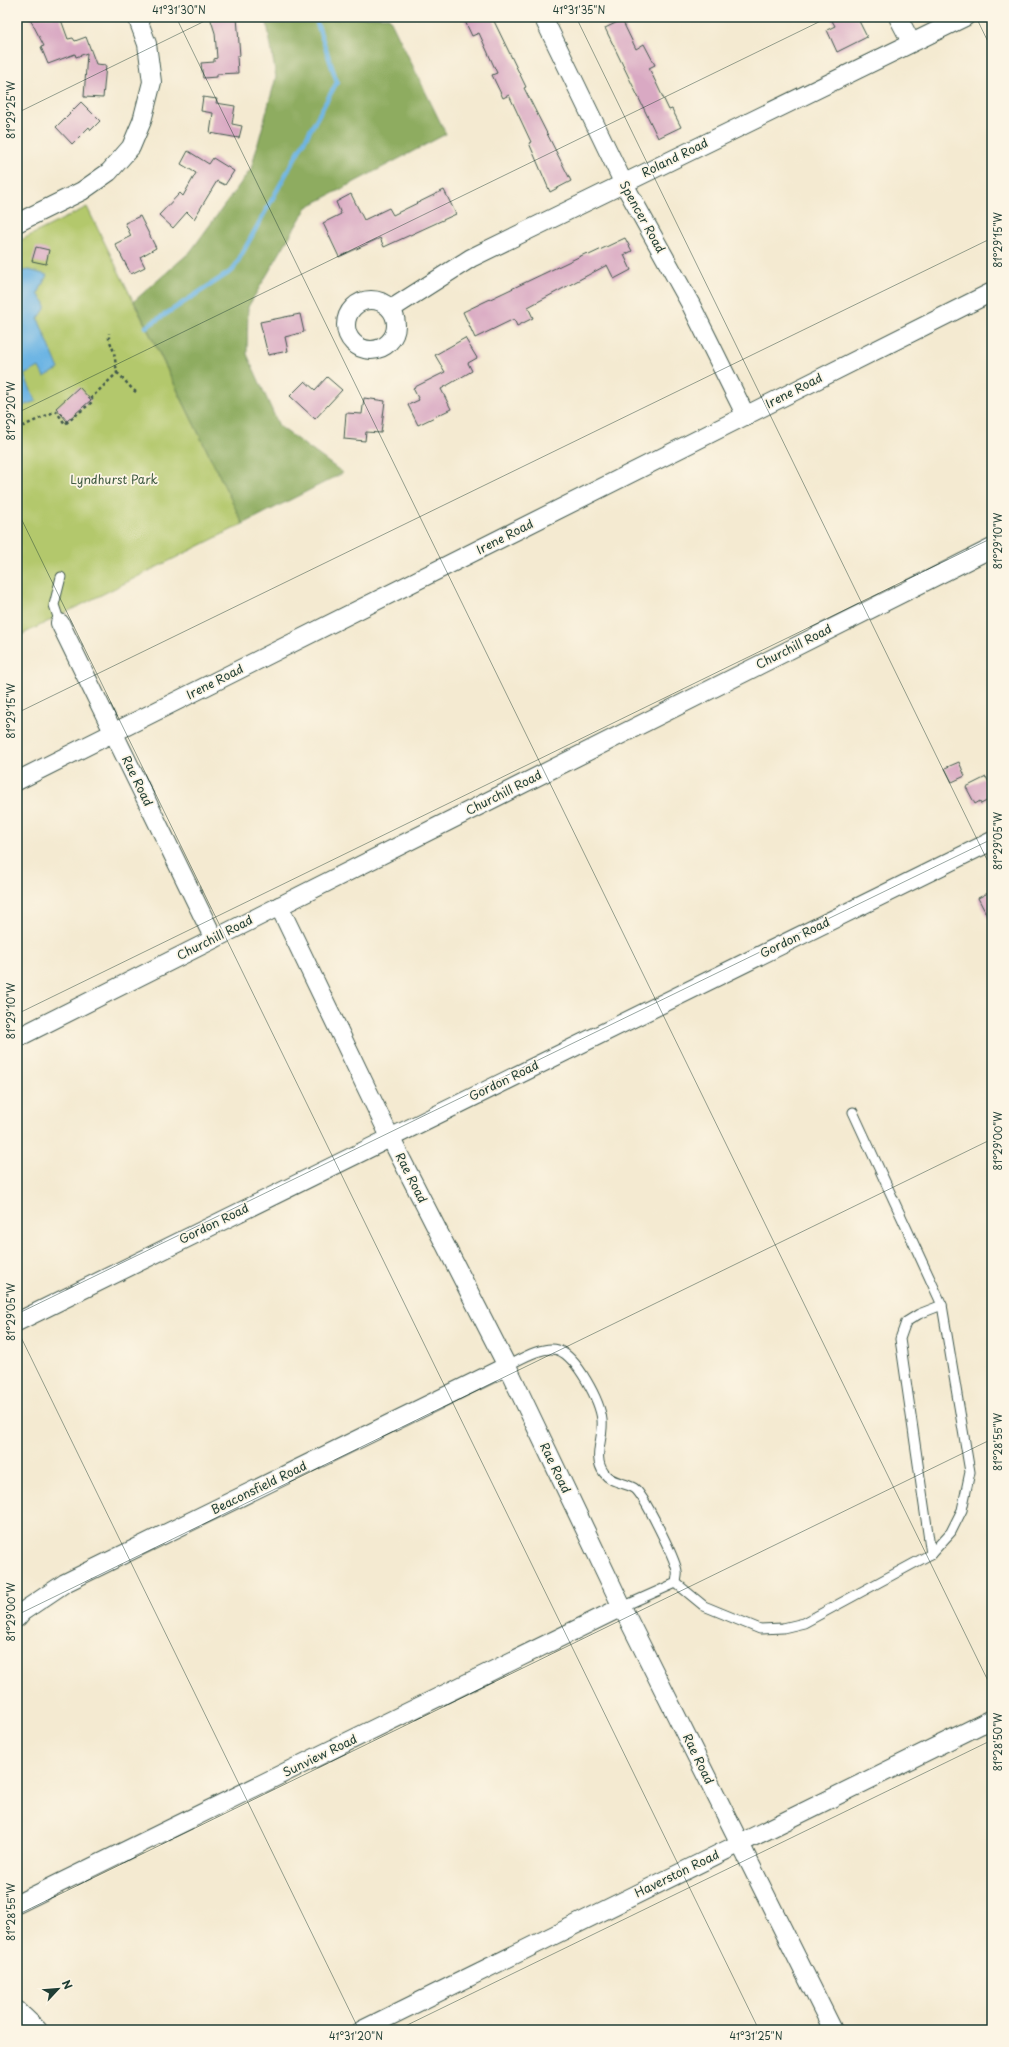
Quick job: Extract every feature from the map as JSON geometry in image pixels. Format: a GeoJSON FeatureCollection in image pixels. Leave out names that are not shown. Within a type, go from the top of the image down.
{"type":"FeatureCollection","features":[{"type":"Feature","properties":{"kind":"street"},"geometry":{"type":"LineString","coordinates":[[17,223],[82,191],[109,172],[131,147],[142,122],[152,82],[147,44],[137,17]]}},
{"type":"Feature","properties":{"kind":"street","name":"Spencer Road"},"geometry":{"type":"LineString","coordinates":[[543,17],[624,184],[690,304],[746,416]]}},
{"type":"Feature","properties":{"kind":"street"},"geometry":{"type":"LineString","coordinates":[[898,17],[911,42]]}},
{"type":"Feature","properties":{"kind":"street","name":"Roland Road"},"geometry":{"type":"LineString","coordinates":[[391,309],[471,258],[911,42],[965,17]]}},
{"type":"Feature","properties":{"kind":"street","name":"Irene Road"},"geometry":{"type":"LineString","coordinates":[[17,781],[992,292]]}},
{"type":"Feature","properties":{"kind":"street","name":"Churchill Road"},"geometry":{"type":"LineString","coordinates":[[17,1038],[992,548]]}},
{"type":"Feature","properties":{"kind":"street","name":"Rae Road"},"geometry":{"type":"LineString","coordinates":[[60,623],[214,939]]}},
{"type":"Feature","properties":{"kind":"street","name":"Gordon Road"},"geometry":{"type":"LineString","coordinates":[[17,1322],[992,841]]}},
{"type":"Feature","properties":{"kind":"street","name":"Rae Road"},"geometry":{"type":"LineString","coordinates":[[279,906],[390,1137],[506,1366],[622,1607],[833,2030]]}},
{"type":"Feature","properties":{"kind":"street","name":"Beaconsfield Road"},"geometry":{"type":"LineString","coordinates":[[17,1618],[22,1612],[65,1583],[506,1366]]}},
{"type":"Feature","properties":{"kind":"street","name":"Sunview Road"},"geometry":{"type":"LineString","coordinates":[[17,1904],[622,1607]]}},
{"type":"Feature","properties":{"kind":"street","name":"Haverston Road"},"geometry":{"type":"LineString","coordinates":[[362,2030],[739,1843],[992,1720]]}},
{"type":"Feature","properties":{"kind":"street"},"geometry":{"type":"LineString","coordinates":[[17,2010],[38,2030]]}},
{"type":"Feature","properties":{"kind":"lane"},"geometry":{"type":"LineString","coordinates":[[60,623],[54,606],[61,577]]}},
{"type":"Feature","properties":{"kind":"lane"},"geometry":{"type":"LineString","coordinates":[[676,1583],[704,1606],[760,1629],[783,1628],[804,1623],[931,1554],[951,1532],[962,1510],[970,1472],[942,1305],[853,1112]]}},
{"type":"Feature","properties":{"kind":"lane"},"geometry":{"type":"LineString","coordinates":[[931,1554],[900,1339],[906,1322],[918,1314],[942,1305]]}},
{"type":"Feature","properties":{"kind":"lane"},"geometry":{"type":"LineString","coordinates":[[506,1366],[539,1351],[545,1350],[558,1350],[574,1362],[594,1393],[602,1420],[601,1440],[597,1456],[604,1474],[617,1483],[634,1488],[644,1502],[672,1557],[678,1573],[676,1583]]}},
{"type":"Feature","properties":{"kind":"lane"},"geometry":{"type":"LineString","coordinates":[[622,1607],[676,1583]]}},
{"type":"Feature","properties":{"kind":"path"},"geometry":{"type":"LineString","coordinates":[[110,333],[109,339],[114,352],[116,373]]}},
{"type":"Feature","properties":{"kind":"path"},"geometry":{"type":"LineString","coordinates":[[116,373],[120,375],[127,386],[136,392]]}},
{"type":"Feature","properties":{"kind":"path"},"geometry":{"type":"LineString","coordinates":[[17,429],[56,411],[65,424],[92,402],[92,397],[116,373]]}},
{"type":"Feature","properties":{"kind":"green space"},"geometry":{"type":"Polygon","coordinates":[[[266,17],[389,17],[446,134],[307,207],[248,307],[247,354],[279,426],[343,473],[243,524],[134,301],[190,252],[251,169],[276,77],[266,17]]]}},
{"type":"Feature","properties":{"kind":"green space","name":"Lyndhurst Park"},"geometry":{"type":"Polygon","coordinates":[[[87,207],[243,524],[17,637],[17,242],[87,207]]]}},
{"type":"Feature","properties":{"kind":"water"},"geometry":{"type":"Polygon","coordinates":[[[29,270],[47,275],[38,294],[45,303],[45,309],[38,319],[59,369],[44,377],[39,367],[24,375],[36,401],[17,408],[17,330],[22,327],[17,313],[17,272],[29,270]]]}},
{"type":"Feature","properties":{"kind":"building"},"geometry":{"type":"Polygon","coordinates":[[[29,17],[60,17],[68,39],[73,38],[75,41],[86,37],[96,64],[106,65],[103,98],[84,97],[87,53],[76,57],[75,54],[48,64],[41,47],[44,46],[29,17]]]}},
{"type":"Feature","properties":{"kind":"building"},"geometry":{"type":"Polygon","coordinates":[[[210,17],[237,17],[240,56],[237,56],[238,73],[217,74],[217,77],[203,78],[201,63],[214,62],[214,59],[217,58],[215,33],[210,17]]]}},
{"type":"Feature","properties":{"kind":"building"},"geometry":{"type":"Polygon","coordinates":[[[463,17],[492,17],[526,87],[524,88],[571,181],[550,192],[529,143],[531,142],[509,95],[503,98],[492,75],[497,73],[479,33],[472,36],[463,17]]]}},
{"type":"Feature","properties":{"kind":"building"},"geometry":{"type":"Polygon","coordinates":[[[830,17],[857,17],[867,37],[837,52],[827,30],[835,26],[830,17]]]}},
{"type":"Feature","properties":{"kind":"building"},"geometry":{"type":"Polygon","coordinates":[[[622,20],[636,49],[644,44],[655,65],[649,68],[669,110],[672,109],[681,127],[658,138],[605,28],[622,20]]]}},
{"type":"Feature","properties":{"kind":"building"},"geometry":{"type":"Polygon","coordinates":[[[203,97],[217,99],[216,103],[235,106],[232,124],[242,126],[239,138],[210,133],[213,113],[201,111],[203,97]]]}},
{"type":"Feature","properties":{"kind":"building"},"geometry":{"type":"Polygon","coordinates":[[[81,102],[100,121],[91,130],[89,127],[72,144],[56,127],[81,102]]]}},
{"type":"Feature","properties":{"kind":"building"},"geometry":{"type":"Polygon","coordinates":[[[188,151],[209,164],[213,158],[234,171],[225,185],[217,181],[194,219],[187,212],[173,228],[159,215],[180,193],[183,196],[196,173],[181,164],[188,151]]]}},
{"type":"Feature","properties":{"kind":"building"},"geometry":{"type":"Polygon","coordinates":[[[444,190],[456,214],[384,247],[380,238],[339,257],[323,223],[341,214],[336,202],[351,194],[364,220],[389,208],[393,215],[444,190]]]}},
{"type":"Feature","properties":{"kind":"building"},"geometry":{"type":"Polygon","coordinates":[[[140,216],[156,248],[140,257],[145,267],[131,274],[115,244],[131,236],[125,223],[140,216]]]}},
{"type":"Feature","properties":{"kind":"building"},"geometry":{"type":"Polygon","coordinates":[[[625,238],[632,251],[624,255],[631,270],[614,279],[607,265],[528,307],[533,318],[517,326],[514,319],[475,338],[463,312],[587,253],[589,255],[625,238]]]}},
{"type":"Feature","properties":{"kind":"building"},"geometry":{"type":"Polygon","coordinates":[[[36,247],[49,250],[46,264],[32,261],[36,247]]]}},
{"type":"Feature","properties":{"kind":"building"},"geometry":{"type":"Polygon","coordinates":[[[300,314],[304,332],[285,337],[288,351],[268,355],[260,322],[300,314]]]}},
{"type":"Feature","properties":{"kind":"building"},"geometry":{"type":"Polygon","coordinates":[[[465,338],[477,358],[468,363],[472,371],[441,389],[451,409],[418,425],[408,405],[419,400],[413,388],[445,372],[435,355],[465,338]]]}},
{"type":"Feature","properties":{"kind":"building"},"geometry":{"type":"Polygon","coordinates":[[[327,377],[342,390],[315,419],[290,396],[305,381],[315,390],[327,377]]]}},
{"type":"Feature","properties":{"kind":"building"},"geometry":{"type":"Polygon","coordinates":[[[79,387],[91,400],[67,421],[56,408],[79,387]]]}},
{"type":"Feature","properties":{"kind":"building"},"geometry":{"type":"Polygon","coordinates":[[[364,398],[385,401],[381,433],[366,432],[365,441],[344,439],[346,413],[362,414],[364,398]]]}},
{"type":"Feature","properties":{"kind":"building"},"geometry":{"type":"Polygon","coordinates":[[[959,762],[965,776],[952,782],[945,768],[959,762]]]}},
{"type":"Feature","properties":{"kind":"building"},"geometry":{"type":"Polygon","coordinates":[[[986,777],[992,788],[992,798],[981,804],[980,801],[975,804],[966,787],[986,777]]]}},
{"type":"Feature","properties":{"kind":"building"},"geometry":{"type":"Polygon","coordinates":[[[992,891],[992,925],[978,898],[992,891]]]}},
{"type":"Feature","properties":{"kind":"waterway"},"geometry":{"type":"LineString","coordinates":[[146,327],[233,270],[337,82],[315,17]]}}]}
